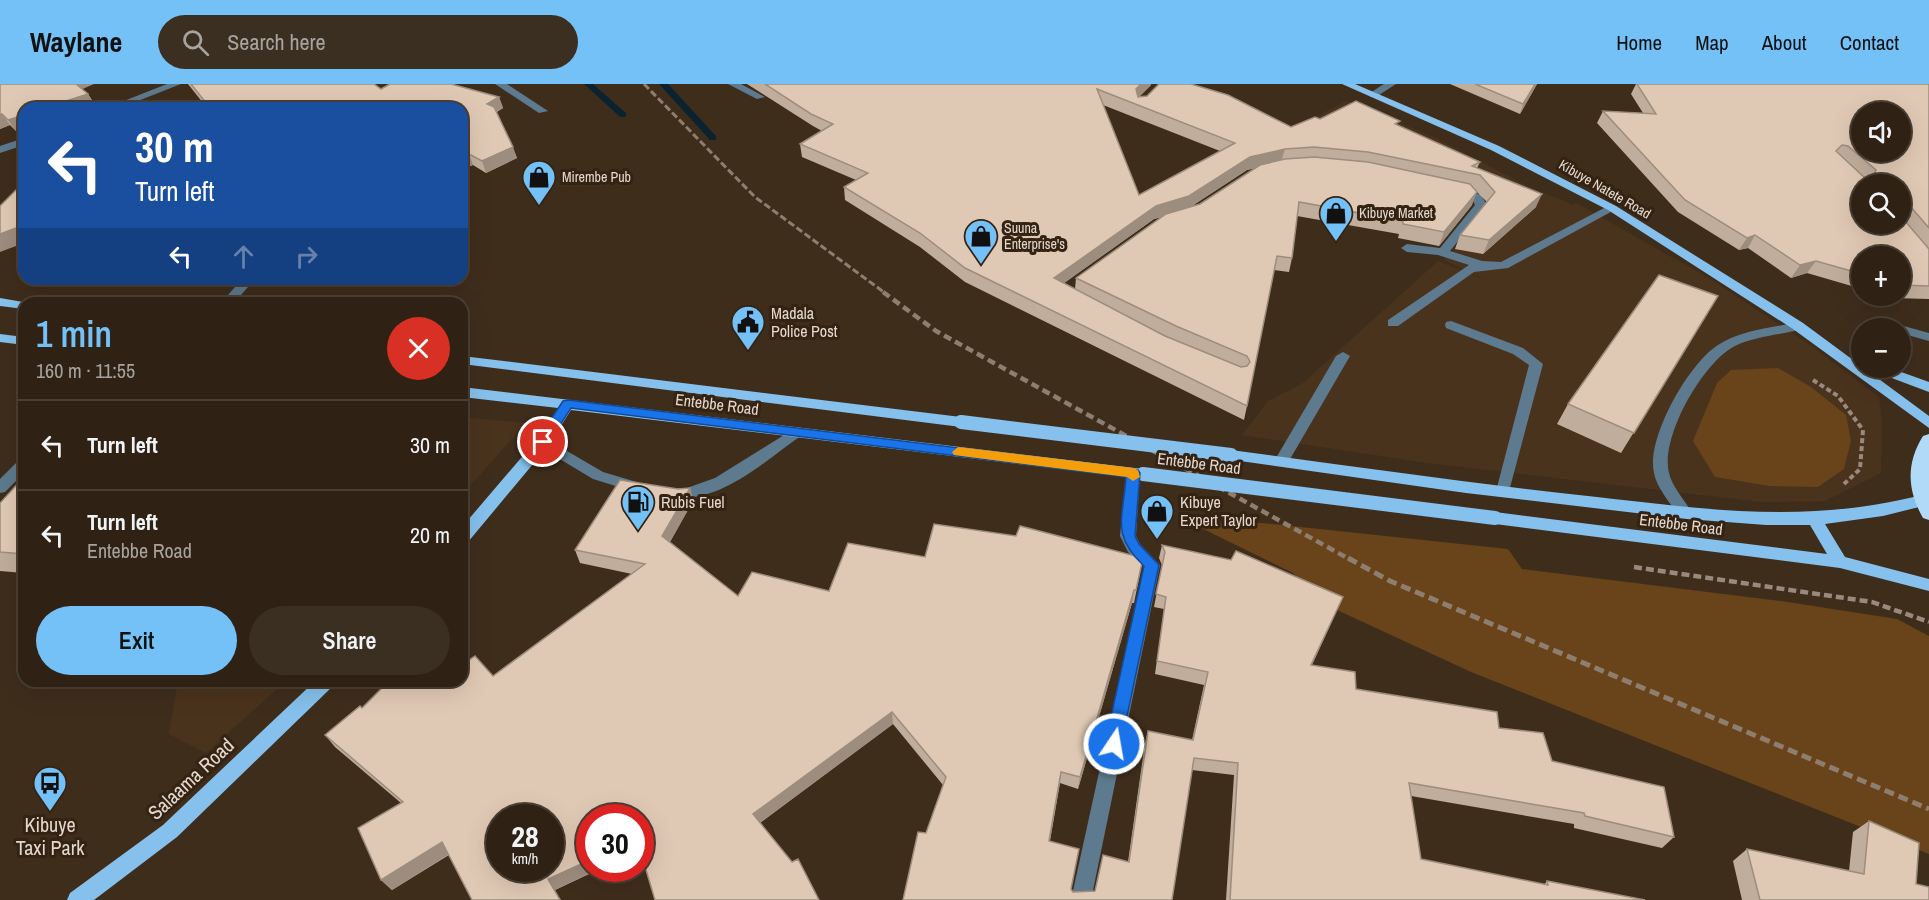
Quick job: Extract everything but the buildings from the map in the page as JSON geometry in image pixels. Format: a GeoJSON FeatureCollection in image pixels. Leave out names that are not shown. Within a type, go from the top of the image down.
{"type":"FeatureCollection","features":[{"type":"Feature","properties":{"kind":"highway"},"geometry":{"type":"LineString","coordinates":[[1926,507],[1918,473],[1923,449],[1929,441]]}},
{"type":"Feature","properties":{"kind":"main road","name":"Kibuye Natete Road"},"geometry":{"type":"LineString","coordinates":[[1347,84],[1495,148],[1612,208],[1831,349]]}},
{"type":"Feature","properties":{"kind":"main road"},"geometry":{"type":"LineString","coordinates":[[0,302],[18,304]]}},
{"type":"Feature","properties":{"kind":"main road"},"geometry":{"type":"LineString","coordinates":[[0,338],[18,340]]}},
{"type":"Feature","properties":{"kind":"main road"},"geometry":{"type":"LineString","coordinates":[[1831,349],[1851,357]]}},
{"type":"Feature","properties":{"kind":"main road"},"geometry":{"type":"LineString","coordinates":[[1831,349],[1929,423]]}},
{"type":"Feature","properties":{"kind":"main road","name":"Entebbe Road"},"geometry":{"type":"LineString","coordinates":[[468,361],[1684,513],[1816,521],[1926,507]]}},
{"type":"Feature","properties":{"kind":"main road"},"geometry":{"type":"LineString","coordinates":[[1905,378],[1929,387]]}},
{"type":"Feature","properties":{"kind":"main road","name":"Entebbe Road"},"geometry":{"type":"LineString","coordinates":[[468,394],[797,432],[1840,562],[1929,585]]}},
{"type":"Feature","properties":{"kind":"main road"},"geometry":{"type":"LineString","coordinates":[[468,531],[543,442],[568,404]]}},
{"type":"Feature","properties":{"kind":"main road"},"geometry":{"type":"LineString","coordinates":[[1816,521],[1840,562]]}},
{"type":"Feature","properties":{"kind":"main road","name":"Salaama Road"},"geometry":{"type":"LineString","coordinates":[[77,900],[170,831],[321,687]]}},
{"type":"Feature","properties":{"kind":"street"},"geometry":{"type":"LineString","coordinates":[[127,102],[176,84]]}},
{"type":"Feature","properties":{"kind":"street"},"geometry":{"type":"LineString","coordinates":[[500,84],[543,111]]}},
{"type":"Feature","properties":{"kind":"street"},"geometry":{"type":"LineString","coordinates":[[733,84],[760,97]]}},
{"type":"Feature","properties":{"kind":"street"},"geometry":{"type":"LineString","coordinates":[[1373,95],[1391,84]]}},
{"type":"Feature","properties":{"kind":"street"},"geometry":{"type":"LineString","coordinates":[[0,150],[18,143]]}},
{"type":"Feature","properties":{"kind":"street"},"geometry":{"type":"LineString","coordinates":[[1443,252],[1481,205],[1470,192],[1444,186]]}},
{"type":"Feature","properties":{"kind":"street"},"geometry":{"type":"LineString","coordinates":[[1393,323],[1470,269],[1479,266],[1504,265],[1612,208]]}},
{"type":"Feature","properties":{"kind":"street"},"geometry":{"type":"LineString","coordinates":[[1407,248],[1443,252],[1479,266]]}},
{"type":"Feature","properties":{"kind":"street"},"geometry":{"type":"LineString","coordinates":[[232,297],[244,285]]}},
{"type":"Feature","properties":{"kind":"street"},"geometry":{"type":"LineString","coordinates":[[1451,325],[1518,351],[1536,364],[1503,491]]}},
{"type":"Feature","properties":{"kind":"street"},"geometry":{"type":"LineString","coordinates":[[1684,513],[1661,472],[1661,442],[1701,366],[1722,348],[1739,340],[1798,326]]}},
{"type":"Feature","properties":{"kind":"street"},"geometry":{"type":"LineString","coordinates":[[1911,332],[1929,338]]}},
{"type":"Feature","properties":{"kind":"street"},"geometry":{"type":"LineString","coordinates":[[1281,462],[1343,356]]}},
{"type":"Feature","properties":{"kind":"street"},"geometry":{"type":"LineString","coordinates":[[543,442],[594,476],[613,483],[682,494],[709,489],[797,432]]}},
{"type":"Feature","properties":{"kind":"street"},"geometry":{"type":"LineString","coordinates":[[0,488],[18,470]]}},
{"type":"Feature","properties":{"kind":"street"},"geometry":{"type":"LineString","coordinates":[[1081,900],[1152,565],[1134,548],[1128,536],[1138,474]]}},
{"type":"Feature","properties":{"kind":"street"},"geometry":{"type":"LineString","coordinates":[[0,496],[16,497]]}},
{"type":"Feature","properties":{"kind":"path"},"geometry":{"type":"LineString","coordinates":[[1813,380],[1838,396],[1863,430],[1860,469],[1839,488]]}},
{"type":"Feature","properties":{"kind":"path"},"geometry":{"type":"LineString","coordinates":[[1627,566],[1872,602],[1929,622]]}},
{"type":"Feature","properties":{"kind":"shaded area"},"geometry":{"type":"Polygon","coordinates":[[[1346,101],[1438,139],[1525,185],[1573,205],[1576,203],[1707,277],[1803,340],[1879,397],[1882,424],[1881,473],[1825,501],[1762,502],[1427,463],[1242,435],[1268,401],[1303,383],[1438,261],[1492,283],[1444,260],[1504,200],[1464,184],[1273,140],[1346,101]]]}},
{"type":"Feature","properties":{"kind":"shaded area"},"geometry":{"type":"Polygon","coordinates":[[[1778,368],[1811,387],[1846,415],[1851,441],[1844,469],[1818,487],[1770,486],[1715,477],[1693,441],[1717,383],[1731,370],[1778,368]]]}},
{"type":"Feature","properties":{"kind":"shaded area"},"geometry":{"type":"Polygon","coordinates":[[[468,418],[526,423],[468,488],[468,418]]]}},
{"type":"Feature","properties":{"kind":"shaded area"},"geometry":{"type":"Polygon","coordinates":[[[1191,523],[1263,523],[1508,549],[1522,569],[1781,601],[1897,619],[1929,636],[1929,854],[1471,672],[1322,603],[1293,573],[1191,523]]]}},
{"type":"Feature","properties":{"kind":"shaded area"},"geometry":{"type":"Polygon","coordinates":[[[177,687],[279,687],[206,753],[169,734],[177,687]]]}},
{"type":"Feature","properties":{"kind":"waterway"},"geometry":{"type":"LineString","coordinates":[[588,84],[623,115]]}},
{"type":"Feature","properties":{"kind":"waterway"},"geometry":{"type":"LineString","coordinates":[[663,84],[713,138]]}},
{"type":"Feature","properties":{"kind":"railway"},"geometry":{"type":"LineString","coordinates":[[644,84],[755,197],[885,293]]}},
{"type":"Feature","properties":{"kind":"railway"},"geometry":{"type":"LineString","coordinates":[[883,292],[936,331],[1351,560]]}},
{"type":"Feature","properties":{"kind":"railway"},"geometry":{"type":"LineString","coordinates":[[1348,558],[1390,581],[1929,809]]}},
{"type":"Feature","properties":{"kind":"slow traffic"},"geometry":{"type":"LineString","coordinates":[[958,452],[1133,473],[1133,477]]}},
{"type":"Feature","properties":{"kind":"place","name":"Mirembe Pub"},"geometry":{"type":"Point","coordinates":[539,206]}},
{"type":"Feature","properties":{"kind":"place","name":"Kibuye Market"},"geometry":{"type":"Point","coordinates":[1336,242]}},
{"type":"Feature","properties":{"kind":"place","name":"Suuna Enterprise's"},"geometry":{"type":"Point","coordinates":[981,265]}},
{"type":"Feature","properties":{"kind":"place","name":"Madala Police Post"},"geometry":{"type":"Point","coordinates":[748,351]}},
{"type":"Feature","properties":{"kind":"place","name":"Rubis Fuel"},"geometry":{"type":"Point","coordinates":[638,531]}},
{"type":"Feature","properties":{"kind":"place","name":"Kibuye Expert Taylor"},"geometry":{"type":"Point","coordinates":[1157,540]}},
{"type":"Feature","properties":{"kind":"place","name":"Kibuye Taxi Park"},"geometry":{"type":"Point","coordinates":[50,812]}},
{"type":"Feature","properties":{"kind":"route"},"geometry":{"type":"LineString","coordinates":[[543,442],[568,404],[1133,473],[1128,536],[1134,548],[1152,565],[1114,744]]}}]}
